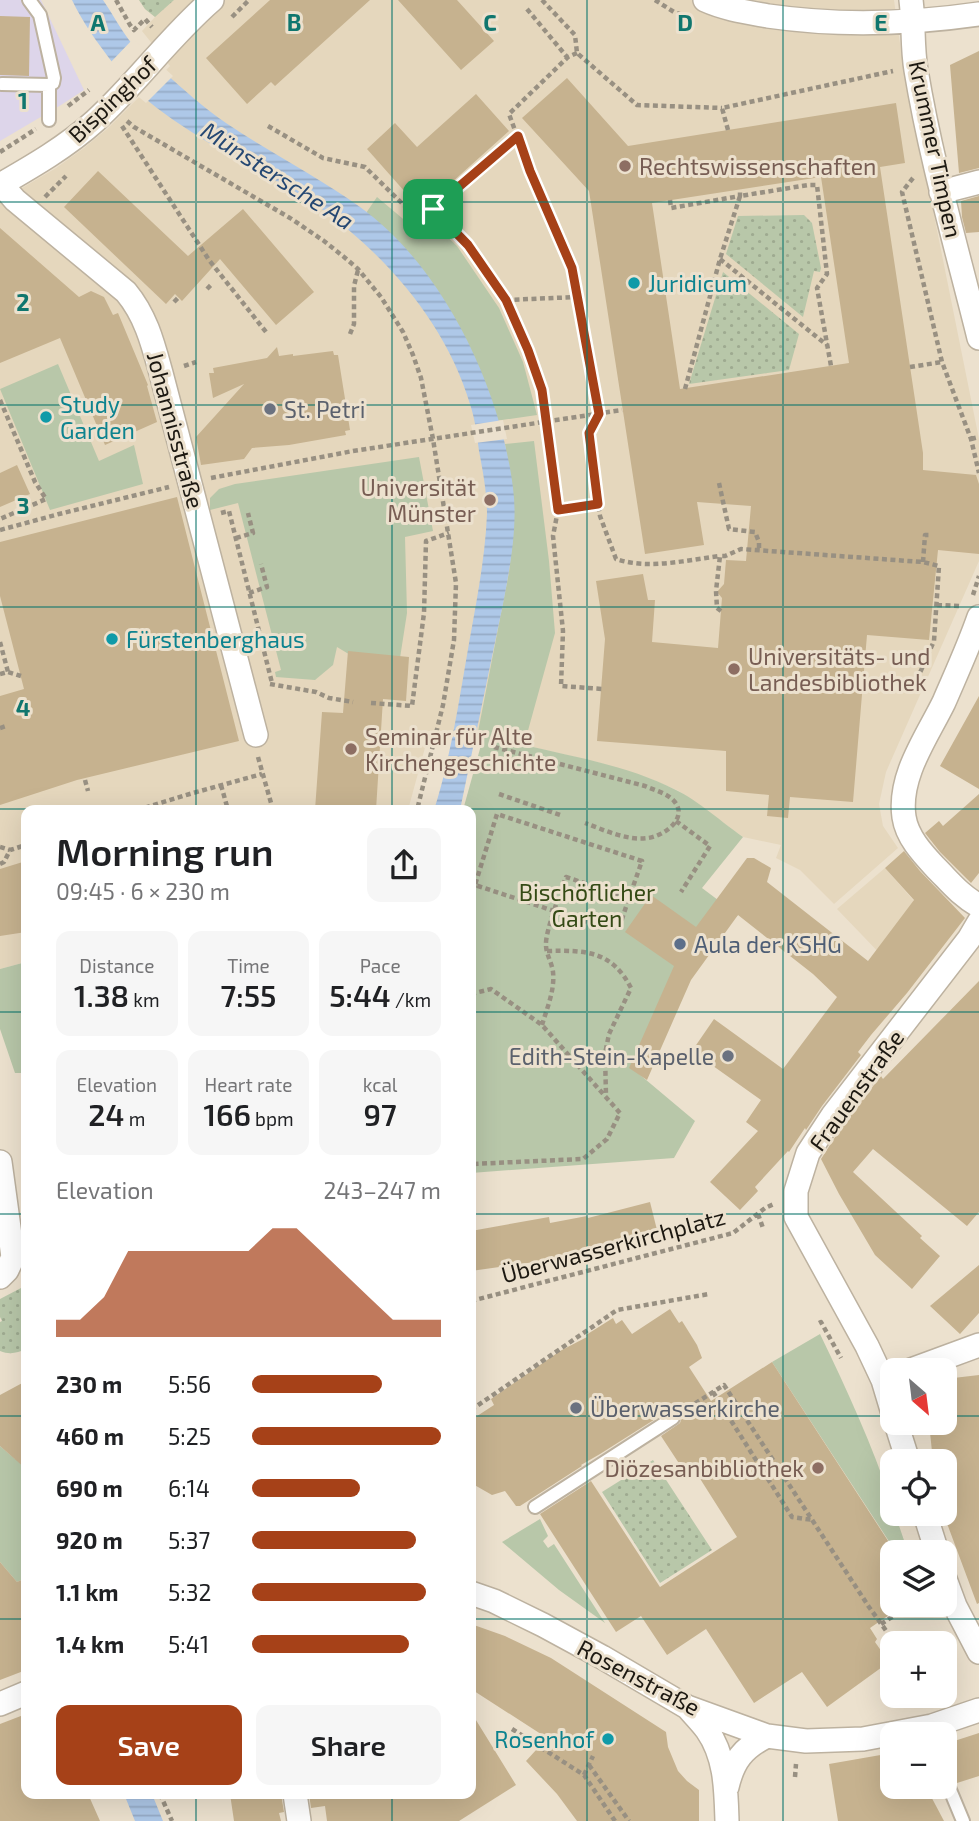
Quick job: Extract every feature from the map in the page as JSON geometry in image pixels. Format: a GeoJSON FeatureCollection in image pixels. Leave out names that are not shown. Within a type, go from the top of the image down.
{"type":"FeatureCollection","features":[{"type":"Feature","properties":{"kind":"street","name":"Bispinghof"},"geometry":{"type":"LineString","coordinates":[[0,185],[44,160],[79,135],[112,105],[212,0]]}},
{"type":"Feature","properties":{"kind":"street"},"geometry":{"type":"LineString","coordinates":[[702,11],[738,11],[833,22],[912,10],[950,19],[979,14]]}},
{"type":"Feature","properties":{"kind":"street","name":"Krummer Timpen"},"geometry":{"type":"LineString","coordinates":[[912,10],[916,68],[941,192],[979,338]]}},
{"type":"Feature","properties":{"kind":"street"},"geometry":{"type":"LineString","coordinates":[[941,192],[979,182]]}},
{"type":"Feature","properties":{"kind":"street","name":"Johannisstraße"},"geometry":{"type":"LineString","coordinates":[[0,185],[126,292],[136,304],[151,338],[256,740]]}},
{"type":"Feature","properties":{"kind":"street"},"geometry":{"type":"LineString","coordinates":[[976,619],[944,701],[914,761],[903,804],[904,820],[912,840],[962,895],[979,906]]}},
{"type":"Feature","properties":{"kind":"street","name":"Frauenstraße"},"geometry":{"type":"LineString","coordinates":[[880,1366],[796,1216],[796,1191],[808,1153],[833,1115],[969,939],[979,922]]}},
{"type":"Feature","properties":{"kind":"street"},"geometry":{"type":"LineString","coordinates":[[0,1162],[19,1249],[0,1277]]}},
{"type":"Feature","properties":{"kind":"street"},"geometry":{"type":"LineString","coordinates":[[944,1358],[979,1345]]}},
{"type":"Feature","properties":{"kind":"street","name":"Rosenstraße"},"geometry":{"type":"LineString","coordinates":[[476,1594],[543,1625],[687,1707],[767,1736],[806,1741],[863,1739],[932,1726],[979,1710]]}},
{"type":"Feature","properties":{"kind":"street"},"geometry":{"type":"LineString","coordinates":[[957,1610],[979,1652]]}},
{"type":"Feature","properties":{"kind":"street"},"geometry":{"type":"LineString","coordinates":[[0,1704],[21,1695]]}},
{"type":"Feature","properties":{"kind":"street"},"geometry":{"type":"LineString","coordinates":[[687,1707],[707,1730],[722,1760],[727,1821]]}},
{"type":"Feature","properties":{"kind":"street"},"geometry":{"type":"LineString","coordinates":[[726,1790],[731,1770],[740,1755],[752,1743],[767,1736]]}},
{"type":"Feature","properties":{"kind":"street"},"geometry":{"type":"LineString","coordinates":[[296,1799],[299,1821]]}},
{"type":"Feature","properties":{"kind":"lane"},"geometry":{"type":"LineString","coordinates":[[2,84],[53,83],[40,15],[29,0]]}},
{"type":"Feature","properties":{"kind":"lane"},"geometry":{"type":"LineString","coordinates":[[49,85],[49,120]]}},
{"type":"Feature","properties":{"kind":"lane"},"geometry":{"type":"LineString","coordinates":[[535,1507],[673,1418]]}},
{"type":"Feature","properties":{"kind":"lane"},"geometry":{"type":"LineString","coordinates":[[954,1799],[963,1821]]}},
{"type":"Feature","properties":{"kind":"path"},"geometry":{"type":"LineString","coordinates":[[116,0],[134,30],[145,19],[153,27]]}},
{"type":"Feature","properties":{"kind":"path"},"geometry":{"type":"LineString","coordinates":[[542,0],[575,35],[577,53],[636,105],[722,108],[897,70],[895,61]]}},
{"type":"Feature","properties":{"kind":"path"},"geometry":{"type":"LineString","coordinates":[[655,0],[674,12],[702,11]]}},
{"type":"Feature","properties":{"kind":"path"},"geometry":{"type":"LineString","coordinates":[[527,9],[568,57]]}},
{"type":"Feature","properties":{"kind":"path"},"geometry":{"type":"LineString","coordinates":[[577,53],[568,57],[509,114],[530,171],[572,268],[599,414],[589,433],[598,504],[616,559],[642,565],[725,556],[741,549],[923,562],[939,566],[933,641],[915,684]]}},
{"type":"Feature","properties":{"kind":"path"},"geometry":{"type":"LineString","coordinates":[[112,105],[209,260],[266,332]]}},
{"type":"Feature","properties":{"kind":"path"},"geometry":{"type":"LineString","coordinates":[[722,108],[728,130]]}},
{"type":"Feature","properties":{"kind":"path"},"geometry":{"type":"LineString","coordinates":[[268,126],[323,158],[365,167],[419,220],[518,136]]}},
{"type":"Feature","properties":{"kind":"path"},"geometry":{"type":"LineString","coordinates":[[134,127],[290,218],[324,241],[358,269],[387,306],[413,355],[421,378],[433,439],[456,583],[454,640],[443,705],[418,805]]}},
{"type":"Feature","properties":{"kind":"path"},"geometry":{"type":"LineString","coordinates":[[917,174],[902,192],[942,362],[971,439],[979,474]]}},
{"type":"Feature","properties":{"kind":"path"},"geometry":{"type":"LineString","coordinates":[[670,200],[671,208],[740,192],[808,182],[817,184],[827,274],[817,288],[831,366]]}},
{"type":"Feature","properties":{"kind":"path"},"geometry":{"type":"LineString","coordinates":[[685,389],[740,192]]}},
{"type":"Feature","properties":{"kind":"path"},"geometry":{"type":"LineString","coordinates":[[433,209],[468,245],[506,300],[528,350],[542,390],[558,510],[553,536],[563,631],[561,687],[602,689]]}},
{"type":"Feature","properties":{"kind":"path"},"geometry":{"type":"LineString","coordinates":[[720,259],[828,346]]}},
{"type":"Feature","properties":{"kind":"path"},"geometry":{"type":"LineString","coordinates":[[350,334],[354,324],[354,286],[358,269]]}},
{"type":"Feature","properties":{"kind":"path"},"geometry":{"type":"LineString","coordinates":[[207,289],[212,284]]}},
{"type":"Feature","properties":{"kind":"path"},"geometry":{"type":"LineString","coordinates":[[506,300],[577,297]]}},
{"type":"Feature","properties":{"kind":"path"},"geometry":{"type":"LineString","coordinates":[[174,302],[179,298]]}},
{"type":"Feature","properties":{"kind":"path"},"geometry":{"type":"LineString","coordinates":[[910,368],[942,362]]}},
{"type":"Feature","properties":{"kind":"path"},"geometry":{"type":"LineString","coordinates":[[0,400],[35,482],[46,499],[0,519]]}},
{"type":"Feature","properties":{"kind":"path"},"geometry":{"type":"LineString","coordinates":[[0,530],[190,482],[353,451],[622,411]]}},
{"type":"Feature","properties":{"kind":"path"},"geometry":{"type":"LineString","coordinates":[[971,439],[979,437]]}},
{"type":"Feature","properties":{"kind":"path"},"geometry":{"type":"LineString","coordinates":[[719,483],[729,530],[755,532],[759,550]]}},
{"type":"Feature","properties":{"kind":"path"},"geometry":{"type":"LineString","coordinates":[[558,510],[598,504]]}},
{"type":"Feature","properties":{"kind":"path"},"geometry":{"type":"LineString","coordinates":[[200,519],[229,511],[272,683]]}},
{"type":"Feature","properties":{"kind":"path"},"geometry":{"type":"LineString","coordinates":[[236,538],[253,533],[248,513]]}},
{"type":"Feature","properties":{"kind":"path"},"geometry":{"type":"LineString","coordinates":[[371,703],[412,706],[424,613],[425,541],[449,533]]}},
{"type":"Feature","properties":{"kind":"path"},"geometry":{"type":"LineString","coordinates":[[923,562],[925,535],[929,535]]}},
{"type":"Feature","properties":{"kind":"path"},"geometry":{"type":"LineString","coordinates":[[720,556],[717,608],[721,611]]}},
{"type":"Feature","properties":{"kind":"path"},"geometry":{"type":"LineString","coordinates":[[249,593],[267,587],[261,564]]}},
{"type":"Feature","properties":{"kind":"path"},"geometry":{"type":"LineString","coordinates":[[937,605],[976,619]]}},
{"type":"Feature","properties":{"kind":"path"},"geometry":{"type":"LineString","coordinates":[[0,642],[8,672]]}},
{"type":"Feature","properties":{"kind":"path"},"geometry":{"type":"LineString","coordinates":[[0,674],[8,672],[21,676]]}},
{"type":"Feature","properties":{"kind":"path"},"geometry":{"type":"LineString","coordinates":[[245,690],[272,683],[354,702]]}},
{"type":"Feature","properties":{"kind":"path"},"geometry":{"type":"LineString","coordinates":[[256,740],[271,805]]}},
{"type":"Feature","properties":{"kind":"path"},"geometry":{"type":"LineString","coordinates":[[494,747],[645,786],[667,795],[674,801],[678,813],[673,826],[663,834],[648,838],[630,837],[585,823]]}},
{"type":"Feature","properties":{"kind":"path"},"geometry":{"type":"LineString","coordinates":[[154,805],[262,774]]}},
{"type":"Feature","properties":{"kind":"path"},"geometry":{"type":"LineString","coordinates":[[85,780],[88,792]]}},
{"type":"Feature","properties":{"kind":"path"},"geometry":{"type":"LineString","coordinates":[[221,785],[227,805]]}},
{"type":"Feature","properties":{"kind":"path"},"geometry":{"type":"LineString","coordinates":[[499,794],[560,815]]}},
{"type":"Feature","properties":{"kind":"path"},"geometry":{"type":"LineString","coordinates":[[476,882],[497,814],[642,861],[622,919],[606,928],[476,885]]}},
{"type":"Feature","properties":{"kind":"path"},"geometry":{"type":"LineString","coordinates":[[676,821],[710,846],[681,892]]}},
{"type":"Feature","properties":{"kind":"path"},"geometry":{"type":"LineString","coordinates":[[0,847],[10,850],[21,847]]}},
{"type":"Feature","properties":{"kind":"path"},"geometry":{"type":"LineString","coordinates":[[6,869],[2,863],[10,850]]}},
{"type":"Feature","properties":{"kind":"path"},"geometry":{"type":"LineString","coordinates":[[542,1026],[554,985],[547,938],[566,877],[629,898]]}},
{"type":"Feature","properties":{"kind":"path"},"geometry":{"type":"LineString","coordinates":[[547,951],[601,956],[624,974],[631,988],[609,1034],[605,1054],[606,1097]]}},
{"type":"Feature","properties":{"kind":"path"},"geometry":{"type":"LineString","coordinates":[[476,993],[491,989],[542,1026],[620,1113],[607,1139],[583,1159],[476,1164]]}},
{"type":"Feature","properties":{"kind":"path","name":"Überwasserkirchplatz"},"geometry":{"type":"LineString","coordinates":[[476,1300],[733,1233],[796,1191]]}},
{"type":"Feature","properties":{"kind":"path"},"geometry":{"type":"LineString","coordinates":[[758,1214],[762,1228]]}},
{"type":"Feature","properties":{"kind":"path"},"geometry":{"type":"LineString","coordinates":[[476,1407],[617,1310],[709,1294]]}},
{"type":"Feature","properties":{"kind":"path"},"geometry":{"type":"LineString","coordinates":[[819,1323],[821,1322],[841,1358]]}},
{"type":"Feature","properties":{"kind":"path"},"geometry":{"type":"LineString","coordinates":[[704,1398],[724,1385],[886,1631]]}},
{"type":"Feature","properties":{"kind":"path"},"geometry":{"type":"LineString","coordinates":[[713,1392],[740,1440],[792,1517],[813,1520]]}},
{"type":"Feature","properties":{"kind":"path"},"geometry":{"type":"LineString","coordinates":[[785,1478],[797,1470]]}},
{"type":"Feature","properties":{"kind":"path"},"geometry":{"type":"LineString","coordinates":[[881,1624],[892,1617]]}},
{"type":"Feature","properties":{"kind":"path"},"geometry":{"type":"LineString","coordinates":[[512,1729],[584,1775],[615,1821]]}},
{"type":"Feature","properties":{"kind":"path"},"geometry":{"type":"LineString","coordinates":[[584,1775],[593,1756]]}},
{"type":"Feature","properties":{"kind":"path"},"geometry":{"type":"LineString","coordinates":[[589,1765],[629,1821]]}},
{"type":"Feature","properties":{"kind":"path"},"geometry":{"type":"LineString","coordinates":[[162,1799],[172,1821]]}},
{"type":"Feature","properties":{"kind":"shaded area"},"geometry":{"type":"Polygon","coordinates":[[[0,0],[41,0],[84,90],[0,141],[0,0]]]}},
{"type":"Feature","properties":{"kind":"shaded area","name":"Universität Münster"},"geometry":{"type":"Polygon","coordinates":[[[139,0],[894,0],[901,51],[979,439],[979,561],[886,772],[879,804],[883,826],[898,848],[834,904],[800,870],[776,858],[781,845],[743,837],[679,791],[651,779],[600,763],[524,745],[429,733],[409,805],[21,805],[21,963],[0,969],[0,201],[84,148],[107,129],[170,66],[142,31],[155,17],[139,0]]]}},
{"type":"Feature","properties":{"kind":"shaded area"},"geometry":{"type":"Polygon","coordinates":[[[885,868],[914,901],[912,987],[837,909],[885,868]]]}},
{"type":"Feature","properties":{"kind":"green space"},"geometry":{"type":"Polygon","coordinates":[[[139,0],[174,0],[155,17],[139,0]]]}},
{"type":"Feature","properties":{"kind":"green space"},"geometry":{"type":"Polygon","coordinates":[[[377,197],[421,234],[433,223],[457,246],[499,308],[523,362],[537,415],[495,421],[364,216],[377,197]]]}},
{"type":"Feature","properties":{"kind":"green space"},"geometry":{"type":"Polygon","coordinates":[[[804,215],[812,223],[821,268],[820,272],[814,271],[803,317],[726,254],[738,216],[804,215]]]}},
{"type":"Feature","properties":{"kind":"green space"},"geometry":{"type":"Polygon","coordinates":[[[723,272],[799,334],[789,370],[689,384],[723,272]]]}},
{"type":"Feature","properties":{"kind":"green space","name":"Study Garden"},"geometry":{"type":"Polygon","coordinates":[[[58,364],[99,461],[134,445],[143,484],[50,510],[0,389],[58,364]]]}},
{"type":"Feature","properties":{"kind":"green space","name":"Bischöflicher Garten"},"geometry":{"type":"Polygon","coordinates":[[[534,441],[555,633],[524,745],[602,763],[658,782],[693,800],[743,837],[702,888],[738,915],[683,971],[639,1074],[695,1121],[674,1158],[476,1173],[476,805],[464,805],[483,738],[477,737],[509,572],[513,537],[513,491],[505,444],[534,441]]]}},
{"type":"Feature","properties":{"kind":"green space"},"geometry":{"type":"Polygon","coordinates":[[[419,457],[433,531],[405,537],[407,613],[400,658],[352,656],[337,647],[333,665],[315,680],[276,677],[275,672],[281,670],[238,503],[210,510],[210,498],[219,489],[235,484],[419,457]]]}},
{"type":"Feature","properties":{"kind":"green space"},"geometry":{"type":"Polygon","coordinates":[[[21,963],[21,1073],[15,1073],[0,1029],[0,969],[21,963]]]}},
{"type":"Feature","properties":{"kind":"green space"},"geometry":{"type":"Polygon","coordinates":[[[21,1288],[21,1351],[13,1353],[0,1351],[0,1299],[21,1288]]]}},
{"type":"Feature","properties":{"kind":"green space"},"geometry":{"type":"Polygon","coordinates":[[[820,1334],[880,1470],[880,1526],[899,1526],[904,1540],[888,1540],[772,1362],[820,1334]]]}},
{"type":"Feature","properties":{"kind":"green space"},"geometry":{"type":"Polygon","coordinates":[[[0,1446],[15,1459],[21,1456],[21,1580],[17,1582],[0,1562],[0,1446]]]}},
{"type":"Feature","properties":{"kind":"green space"},"geometry":{"type":"Polygon","coordinates":[[[653,1460],[712,1550],[660,1583],[602,1492],[653,1460]]]}},
{"type":"Feature","properties":{"kind":"green space"},"geometry":{"type":"Polygon","coordinates":[[[540,1519],[548,1536],[543,1541],[548,1548],[554,1544],[605,1623],[559,1590],[502,1542],[540,1519]]]}},
{"type":"Feature","properties":{"kind":"water","name":"Münstersche Aa"},"geometry":{"type":"Polygon","coordinates":[[[72,0],[103,0],[122,31],[141,53],[202,105],[242,134],[360,207],[390,232],[417,262],[442,296],[463,333],[496,411],[513,488],[515,517],[506,590],[461,805],[435,805],[457,714],[479,585],[487,514],[475,421],[459,373],[427,315],[385,264],[361,241],[309,200],[207,142],[142,96],[123,78],[72,0]]]}},
{"type":"Feature","properties":{"kind":"water"},"geometry":{"type":"Polygon","coordinates":[[[126,1799],[154,1799],[163,1821],[135,1821],[126,1799]]]}},
{"type":"Feature","properties":{"kind":"pier"},"geometry":{"type":"Polygon","coordinates":[[[133,39],[173,76],[146,103],[123,84],[109,64],[133,39]]]}},
{"type":"Feature","properties":{"kind":"pier"},"geometry":{"type":"Polygon","coordinates":[[[503,420],[507,439],[475,443],[471,425],[503,420]]]}},
{"type":"Feature","properties":{"kind":"building"},"geometry":{"type":"Polygon","coordinates":[[[270,0],[370,0],[275,86],[271,82],[247,104],[206,58],[270,0]]]}},
{"type":"Feature","properties":{"kind":"building"},"geometry":{"type":"Polygon","coordinates":[[[398,0],[457,0],[494,41],[461,70],[398,0]]]}},
{"type":"Feature","properties":{"kind":"building"},"geometry":{"type":"Polygon","coordinates":[[[0,16],[30,17],[29,76],[0,75],[0,16]]]}},
{"type":"Feature","properties":{"kind":"building"},"geometry":{"type":"Polygon","coordinates":[[[979,51],[979,168],[959,173],[950,65],[979,51]]]}},
{"type":"Feature","properties":{"kind":"building"},"geometry":{"type":"Polygon","coordinates":[[[567,78],[628,146],[896,103],[905,163],[880,167],[923,453],[923,470],[976,475],[979,484],[979,554],[938,550],[929,640],[867,635],[853,802],[790,797],[788,818],[767,816],[769,795],[726,791],[726,751],[597,741],[605,639],[596,581],[643,574],[648,600],[655,600],[652,642],[718,648],[722,598],[717,592],[724,584],[726,560],[746,561],[751,506],[697,502],[704,545],[645,554],[589,191],[522,118],[567,78]],[[821,177],[652,203],[680,389],[849,363],[821,177]]]}},
{"type":"Feature","properties":{"kind":"building"},"geometry":{"type":"Polygon","coordinates":[[[476,94],[509,131],[421,210],[367,149],[395,123],[417,147],[476,94]]]}},
{"type":"Feature","properties":{"kind":"building"},"geometry":{"type":"Polygon","coordinates":[[[98,171],[188,256],[243,209],[314,292],[276,325],[220,259],[182,301],[175,294],[166,304],[64,207],[98,171]]]}},
{"type":"Feature","properties":{"kind":"building"},"geometry":{"type":"Polygon","coordinates":[[[979,196],[979,232],[966,233],[961,201],[979,196]]]}},
{"type":"Feature","properties":{"kind":"building"},"geometry":{"type":"Polygon","coordinates":[[[0,228],[79,297],[91,291],[104,297],[113,315],[118,313],[148,385],[157,422],[105,445],[60,338],[0,363],[0,228]]]}},
{"type":"Feature","properties":{"kind":"building","name":"St. Petri"},"geometry":{"type":"Polygon","coordinates":[[[277,347],[279,356],[333,351],[334,355],[338,355],[350,430],[345,431],[346,435],[252,448],[244,459],[201,465],[196,437],[244,384],[213,398],[209,373],[214,373],[213,368],[267,358],[277,347]]]}},
{"type":"Feature","properties":{"kind":"building"},"geometry":{"type":"Polygon","coordinates":[[[17,465],[30,494],[0,507],[0,473],[17,465]]]}},
{"type":"Feature","properties":{"kind":"building","name":"Fürstenberghaus"},"geometry":{"type":"Polygon","coordinates":[[[177,497],[239,741],[77,780],[0,805],[0,696],[24,689],[0,596],[0,542],[177,497]]]}},
{"type":"Feature","properties":{"kind":"building"},"geometry":{"type":"Polygon","coordinates":[[[348,651],[409,657],[406,701],[383,699],[376,805],[315,805],[322,712],[343,713],[348,651]]]}},
{"type":"Feature","properties":{"kind":"building"},"geometry":{"type":"Polygon","coordinates":[[[979,696],[979,789],[940,766],[979,696]]]}},
{"type":"Feature","properties":{"kind":"building"},"geometry":{"type":"Polygon","coordinates":[[[979,794],[979,873],[971,883],[925,833],[939,821],[943,826],[979,794]]]}},
{"type":"Feature","properties":{"kind":"building"},"geometry":{"type":"Polygon","coordinates":[[[904,851],[965,918],[858,1052],[861,1055],[806,1130],[805,1128],[789,1152],[755,1187],[758,1191],[740,1210],[710,1182],[758,1131],[746,1122],[761,1100],[692,1051],[714,1019],[783,1069],[837,997],[813,974],[738,915],[691,980],[647,1080],[629,1068],[674,966],[625,932],[651,895],[696,927],[747,858],[754,858],[771,868],[767,882],[868,961],[914,900],[885,868],[904,851]]]}},
{"type":"Feature","properties":{"kind":"building"},"geometry":{"type":"Polygon","coordinates":[[[21,863],[21,933],[0,936],[0,869],[21,863]]]}},
{"type":"Feature","properties":{"kind":"building"},"geometry":{"type":"Polygon","coordinates":[[[979,981],[979,1212],[967,1226],[873,1149],[853,1172],[940,1256],[912,1289],[875,1255],[821,1159],[844,1123],[881,1076],[883,1079],[979,981]]]}},
{"type":"Feature","properties":{"kind":"building"},"geometry":{"type":"Polygon","coordinates":[[[650,1202],[658,1234],[570,1257],[476,1270],[476,1230],[549,1217],[550,1223],[587,1216],[588,1218],[650,1202]]]}},
{"type":"Feature","properties":{"kind":"building"},"geometry":{"type":"Polygon","coordinates":[[[979,1265],[979,1313],[960,1334],[930,1306],[979,1265]]]}},
{"type":"Feature","properties":{"kind":"building"},"geometry":{"type":"Polygon","coordinates":[[[670,1309],[679,1323],[682,1321],[697,1345],[702,1358],[689,1367],[711,1401],[772,1362],[887,1540],[880,1540],[880,1617],[886,1617],[870,1628],[880,1649],[880,1669],[827,1707],[802,1672],[754,1703],[706,1629],[667,1655],[641,1616],[616,1632],[540,1514],[591,1481],[660,1587],[737,1537],[692,1466],[684,1471],[661,1436],[680,1423],[682,1417],[678,1411],[668,1411],[520,1506],[516,1506],[505,1491],[492,1495],[476,1486],[476,1417],[494,1405],[491,1399],[613,1318],[616,1324],[622,1320],[632,1334],[670,1309]]]}},
{"type":"Feature","properties":{"kind":"building"},"geometry":{"type":"Polygon","coordinates":[[[979,1375],[977,1604],[957,1550],[957,1540],[953,1540],[948,1526],[957,1526],[957,1449],[932,1449],[930,1435],[957,1435],[957,1378],[979,1375]]]}},
{"type":"Feature","properties":{"kind":"building"},"geometry":{"type":"Polygon","coordinates":[[[21,1384],[21,1465],[0,1446],[0,1395],[21,1384]]]}},
{"type":"Feature","properties":{"kind":"building"},"geometry":{"type":"Polygon","coordinates":[[[0,1562],[17,1582],[21,1580],[21,1672],[0,1680],[0,1562]]]}},
{"type":"Feature","properties":{"kind":"building"},"geometry":{"type":"Polygon","coordinates":[[[476,1626],[551,1658],[666,1732],[668,1747],[678,1771],[699,1790],[699,1821],[577,1821],[557,1794],[526,1761],[547,1738],[476,1692],[476,1626]]]}},
{"type":"Feature","properties":{"kind":"building"},"geometry":{"type":"Polygon","coordinates":[[[21,1716],[21,1799],[90,1799],[100,1821],[0,1821],[0,1724],[21,1716]]]}},
{"type":"Feature","properties":{"kind":"building"},"geometry":{"type":"Polygon","coordinates":[[[476,1720],[516,1785],[459,1821],[327,1821],[325,1806],[311,1808],[310,1799],[476,1799],[476,1720]]]}},
{"type":"Feature","properties":{"kind":"building"},"geometry":{"type":"Polygon","coordinates":[[[979,1733],[979,1776],[957,1783],[957,1740],[979,1733]]]}},
{"type":"Feature","properties":{"kind":"building"},"geometry":{"type":"Polygon","coordinates":[[[880,1755],[880,1799],[932,1799],[944,1821],[838,1821],[829,1764],[880,1755]]]}},
{"type":"Feature","properties":{"kind":"building"},"geometry":{"type":"Polygon","coordinates":[[[231,1799],[282,1799],[284,1812],[279,1813],[281,1821],[234,1821],[231,1799]]]}},
{"type":"Feature","properties":{"kind":"place","name":"Rechtswissenschaften"},"geometry":{"type":"Point","coordinates":[625,166]}},
{"type":"Feature","properties":{"kind":"place","name":"Juridicum"},"geometry":{"type":"Point","coordinates":[634,283]}},
{"type":"Feature","properties":{"kind":"place","name":"St. Petri"},"geometry":{"type":"Point","coordinates":[270,409]}},
{"type":"Feature","properties":{"kind":"place","name":"Study Garden"},"geometry":{"type":"Point","coordinates":[46,417]}},
{"type":"Feature","properties":{"kind":"place","name":"Universität Münster"},"geometry":{"type":"Point","coordinates":[490,500]}},
{"type":"Feature","properties":{"kind":"place","name":"Fürstenberghaus"},"geometry":{"type":"Point","coordinates":[112,639]}},
{"type":"Feature","properties":{"kind":"place","name":"Universitäts- und Landesbibliothek"},"geometry":{"type":"Point","coordinates":[734,669]}},
{"type":"Feature","properties":{"kind":"place","name":"Seminar für Alte Kirchengeschichte"},"geometry":{"type":"Point","coordinates":[351,749]}},
{"type":"Feature","properties":{"kind":"place","name":"Aula der KSHG"},"geometry":{"type":"Point","coordinates":[680,944]}},
{"type":"Feature","properties":{"kind":"place","name":"Edith-Stein-Kapelle"},"geometry":{"type":"Point","coordinates":[728,1056]}},
{"type":"Feature","properties":{"kind":"place","name":"Überwasserkirche"},"geometry":{"type":"Point","coordinates":[576,1408]}},
{"type":"Feature","properties":{"kind":"place","name":"Diözesanbibliothek"},"geometry":{"type":"Point","coordinates":[818,1468]}},
{"type":"Feature","properties":{"kind":"place","name":"Rosenhof"},"geometry":{"type":"Point","coordinates":[608,1739]}},
{"type":"Feature","properties":{"kind":"route"},"geometry":{"type":"LineString","coordinates":[[518,136],[530,171],[572,268],[599,414],[589,433],[598,504],[558,510],[542,390],[528,350],[506,300],[468,245],[433,209],[518,136]]}}]}
